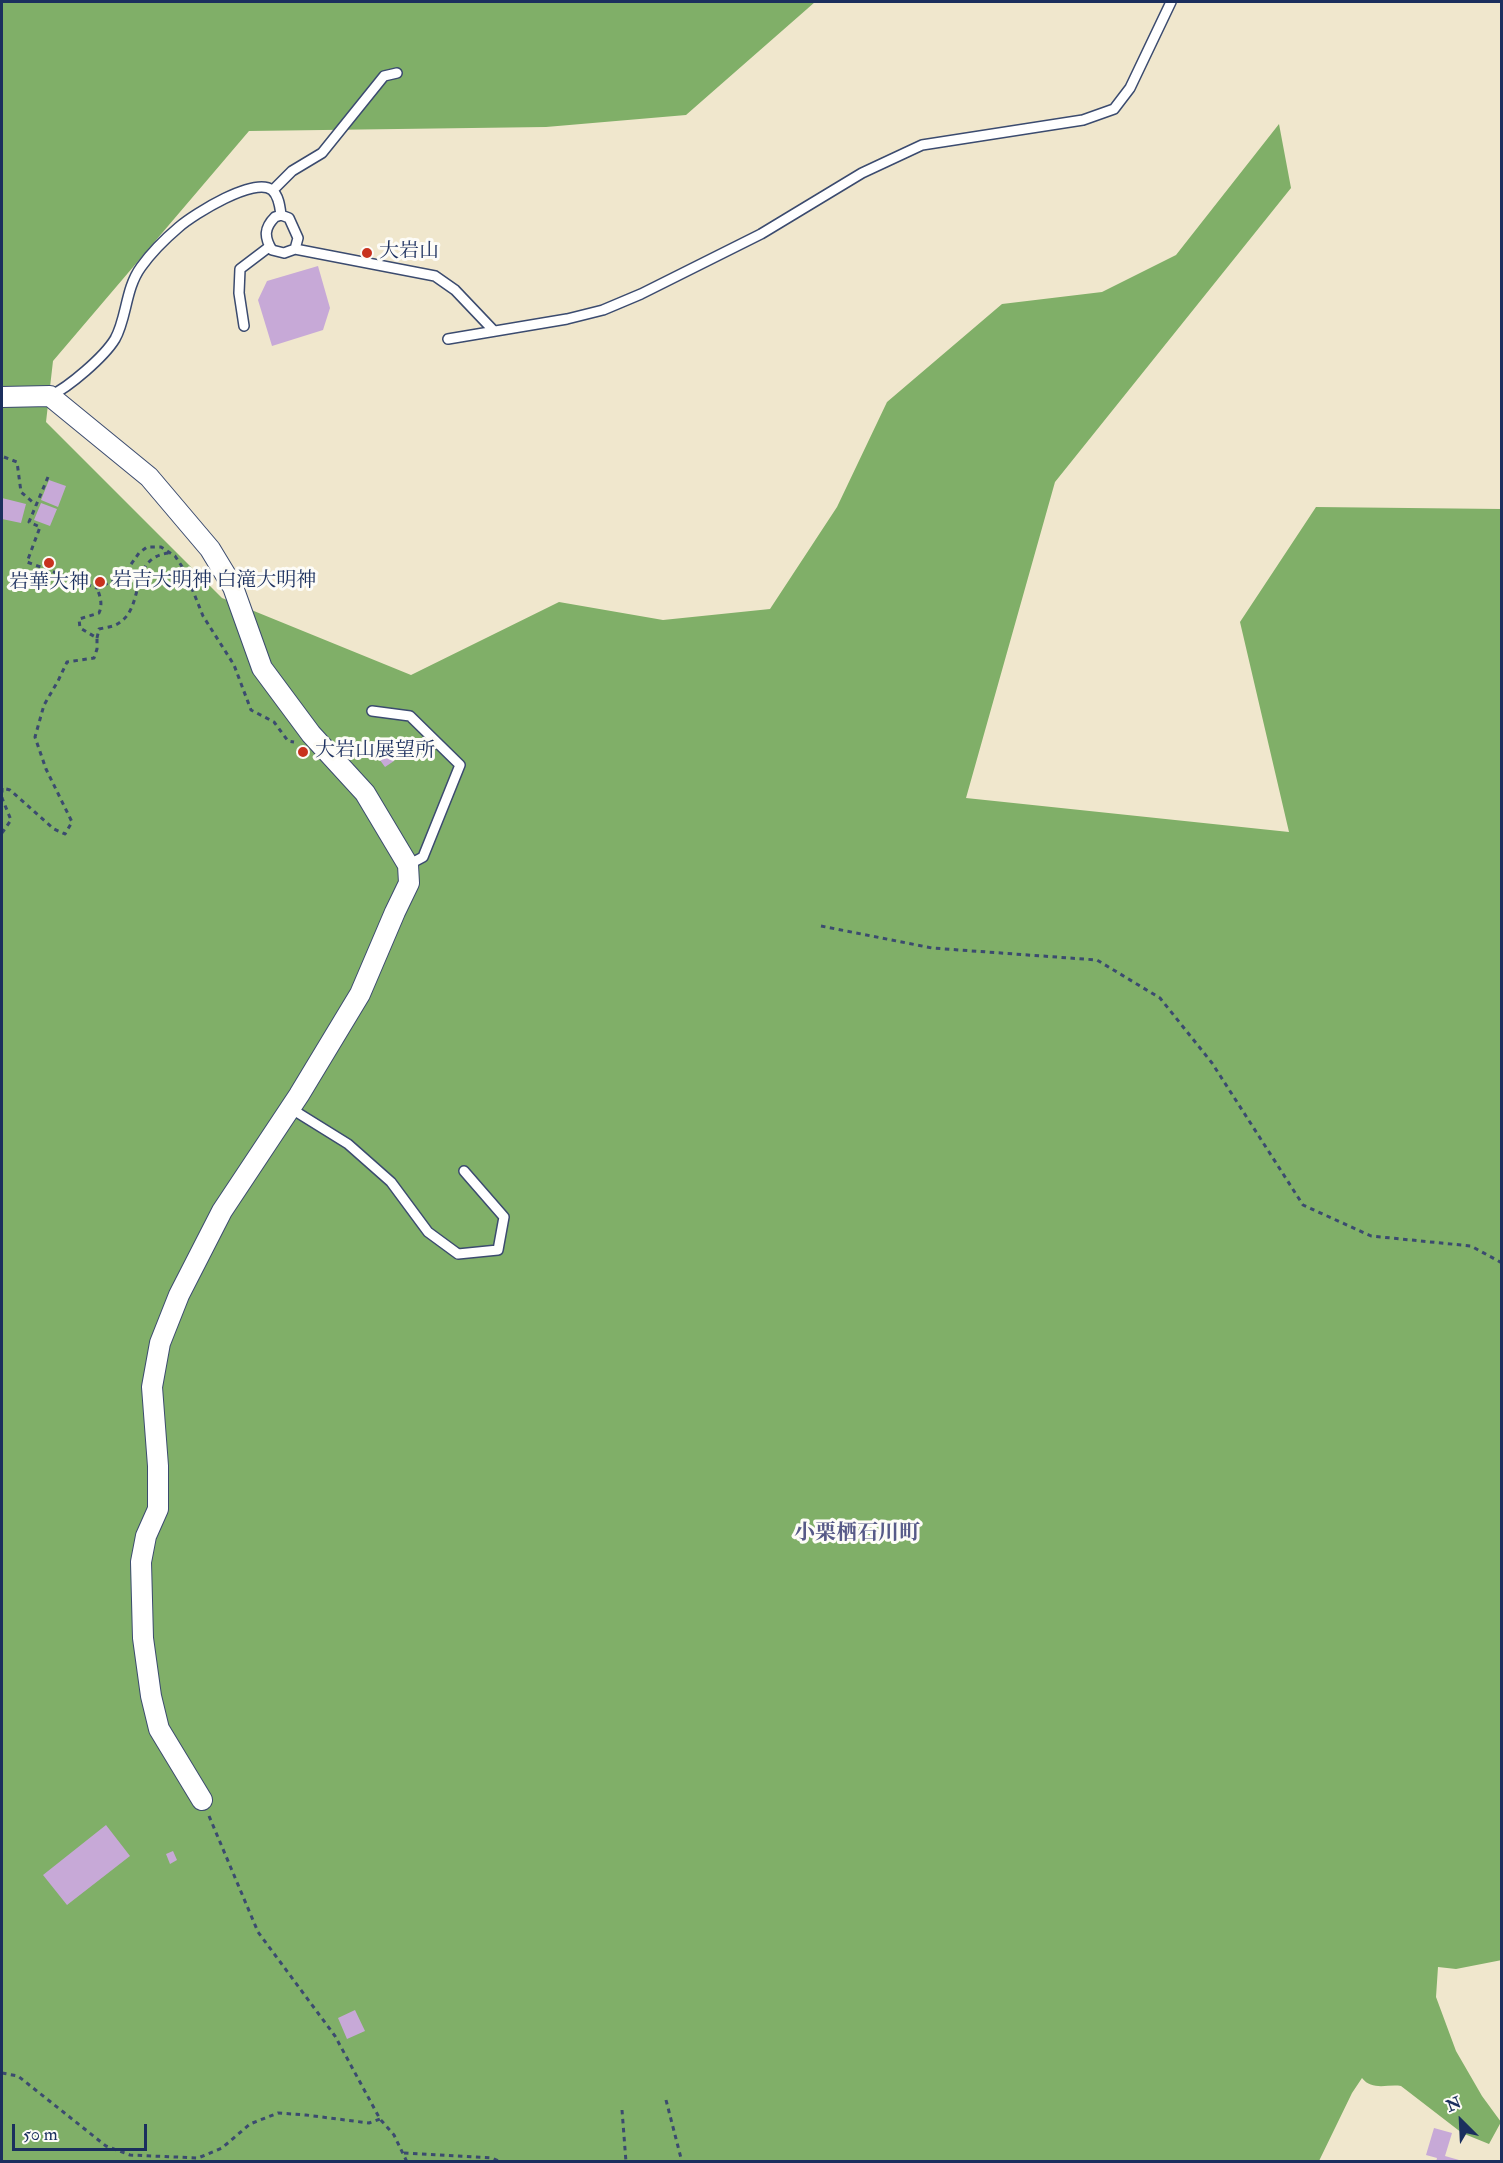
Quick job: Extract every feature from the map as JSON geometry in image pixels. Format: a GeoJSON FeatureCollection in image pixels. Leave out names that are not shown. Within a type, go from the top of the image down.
{"type":"FeatureCollection","features":[{"type":"Feature","properties":{"kind":"street"},"geometry":{"type":"LineString","coordinates":[[2,397],[51,396],[149,477],[210,549],[233,587],[262,668],[311,734],[365,794],[408,865],[409,883],[360,994],[290,1108],[222,1211],[179,1295],[160,1343],[152,1387],[158,1467],[158,1509],[146,1536],[141,1563],[145,1649],[151,1696],[159,1729],[202,1800]]}},
{"type":"Feature","properties":{"kind":"lane"},"geometry":{"type":"LineString","coordinates":[[448,339],[567,319],[603,310],[641,294],[761,234],[862,173],[922,145],[1083,120],[1114,109],[1130,88],[1171,2]]}},
{"type":"Feature","properties":{"kind":"lane"},"geometry":{"type":"LineString","coordinates":[[273,190],[292,171],[322,153],[384,76],[397,73]]}},
{"type":"Feature","properties":{"kind":"lane"},"geometry":{"type":"LineString","coordinates":[[51,396],[72,383],[115,339],[129,291],[141,267],[180,226],[201,212],[249,187],[262,186],[273,190],[279,201],[281,215]]}},
{"type":"Feature","properties":{"kind":"lane"},"geometry":{"type":"LineString","coordinates":[[295,249],[298,238],[289,218],[281,215],[275,217],[266,232],[266,241],[272,250],[284,253],[295,249],[435,276],[455,290],[494,332]]}},
{"type":"Feature","properties":{"kind":"lane"},"geometry":{"type":"LineString","coordinates":[[244,326],[239,293],[240,268],[270,247]]}},
{"type":"Feature","properties":{"kind":"lane"},"geometry":{"type":"LineString","coordinates":[[372,711],[410,716],[460,765],[423,857],[408,865]]}},
{"type":"Feature","properties":{"kind":"lane"},"geometry":{"type":"LineString","coordinates":[[290,1108],[348,1144],[391,1182],[428,1232],[458,1254],[498,1250],[504,1217],[464,1171]]}},
{"type":"Feature","properties":{"kind":"path"},"geometry":{"type":"LineString","coordinates":[[4,457],[17,462],[21,492],[36,505]]}},
{"type":"Feature","properties":{"kind":"path"},"geometry":{"type":"LineString","coordinates":[[48,477],[29,522],[40,527],[27,562],[97,588],[122,577],[139,553],[147,548],[161,547],[171,553],[184,571],[203,616],[234,665],[252,710],[274,722],[291,743]]}},
{"type":"Feature","properties":{"kind":"path"},"geometry":{"type":"LineString","coordinates":[[2,833],[11,820],[2,798],[2,789],[10,790],[54,830],[65,834],[72,822],[46,770],[35,736],[44,705],[67,662],[94,658],[99,629],[115,626],[135,603],[135,590],[141,580],[144,565],[153,556],[171,553]]}},
{"type":"Feature","properties":{"kind":"path"},"geometry":{"type":"LineString","coordinates":[[96,638],[80,628],[79,619],[99,613],[101,608],[97,588]]}},
{"type":"Feature","properties":{"kind":"path"},"geometry":{"type":"LineString","coordinates":[[821,926],[932,948],[1097,960],[1160,998],[1212,1062],[1303,1205],[1371,1236],[1470,1246],[1502,1263]]}},
{"type":"Feature","properties":{"kind":"path"},"geometry":{"type":"LineString","coordinates":[[202,1800],[258,1932],[335,2036],[380,2119],[394,2135],[407,2162]]}},
{"type":"Feature","properties":{"kind":"path"},"geometry":{"type":"LineString","coordinates":[[2,2073],[18,2076],[106,2146],[130,2156],[198,2158],[222,2148],[250,2124],[278,2113],[369,2123],[380,2119]]}},
{"type":"Feature","properties":{"kind":"path"},"geometry":{"type":"LineString","coordinates":[[666,2100],[682,2162]]}},
{"type":"Feature","properties":{"kind":"path"},"geometry":{"type":"LineString","coordinates":[[622,2110],[626,2162]]}},
{"type":"Feature","properties":{"kind":"path"},"geometry":{"type":"LineString","coordinates":[[404,2153],[492,2158],[501,2162]]}},
{"type":"Feature","properties":{"kind":"green space"},"geometry":{"type":"Polygon","coordinates":[[[2,2],[815,2],[686,115],[546,127],[249,131],[53,361],[46,422],[222,598],[411,675],[559,602],[663,620],[770,609],[837,507],[887,402],[1002,304],[1102,292],[1176,255],[1279,124],[1291,188],[1055,482],[966,798],[1289,832],[1240,622],[1316,507],[1501,509],[1502,1960],[1456,1969],[1438,1967],[1436,1997],[1456,2051],[1482,2096],[1501,2122],[1489,2144],[1462,2133],[1401,2086],[1375,2086],[1362,2078],[1352,2093],[1319,2161],[2,2162],[2,2]]]}},
{"type":"Feature","properties":{"kind":"building"},"geometry":{"type":"Polygon","coordinates":[[[318,266],[330,308],[323,330],[272,346],[258,300],[267,281],[318,266]]]}},
{"type":"Feature","properties":{"kind":"building"},"geometry":{"type":"Polygon","coordinates":[[[49,480],[66,486],[58,507],[41,500],[49,480]]]}},
{"type":"Feature","properties":{"kind":"building"},"geometry":{"type":"Polygon","coordinates":[[[2,498],[26,504],[21,523],[2,519],[2,498]]]}},
{"type":"Feature","properties":{"kind":"building"},"geometry":{"type":"Polygon","coordinates":[[[41,503],[57,509],[50,526],[34,520],[41,503]]]}},
{"type":"Feature","properties":{"kind":"building"},"geometry":{"type":"Polygon","coordinates":[[[379,742],[394,761],[385,767],[371,748],[379,742]]]}},
{"type":"Feature","properties":{"kind":"building"},"geometry":{"type":"Polygon","coordinates":[[[106,1825],[130,1856],[67,1905],[43,1875],[106,1825]]]}},
{"type":"Feature","properties":{"kind":"building"},"geometry":{"type":"Polygon","coordinates":[[[173,1851],[177,1860],[170,1864],[166,1854],[173,1851]]]}},
{"type":"Feature","properties":{"kind":"building"},"geometry":{"type":"Polygon","coordinates":[[[355,2010],[365,2031],[347,2039],[338,2018],[355,2010]]]}},
{"type":"Feature","properties":{"kind":"building"},"geometry":{"type":"Polygon","coordinates":[[[1434,2128],[1452,2133],[1445,2156],[1459,2160],[1458,2162],[1436,2162],[1437,2158],[1426,2155],[1434,2128]]]}},
{"type":"Feature","properties":{"kind":"place","name":"大岩山"},"geometry":{"type":"Point","coordinates":[367,253]}},
{"type":"Feature","properties":{"kind":"place","name":"岩華大神"},"geometry":{"type":"Point","coordinates":[49,563]}},
{"type":"Feature","properties":{"kind":"place","name":"岩吉大明神 白滝大明神"},"geometry":{"type":"Point","coordinates":[100,582]}},
{"type":"Feature","properties":{"kind":"place","name":"大岩山展望所"},"geometry":{"type":"Point","coordinates":[303,752]}},
{"type":"Feature","properties":{"kind":"district","name":"小栗栖石川町"},"geometry":{"type":"Point","coordinates":[857,1534]}}]}
